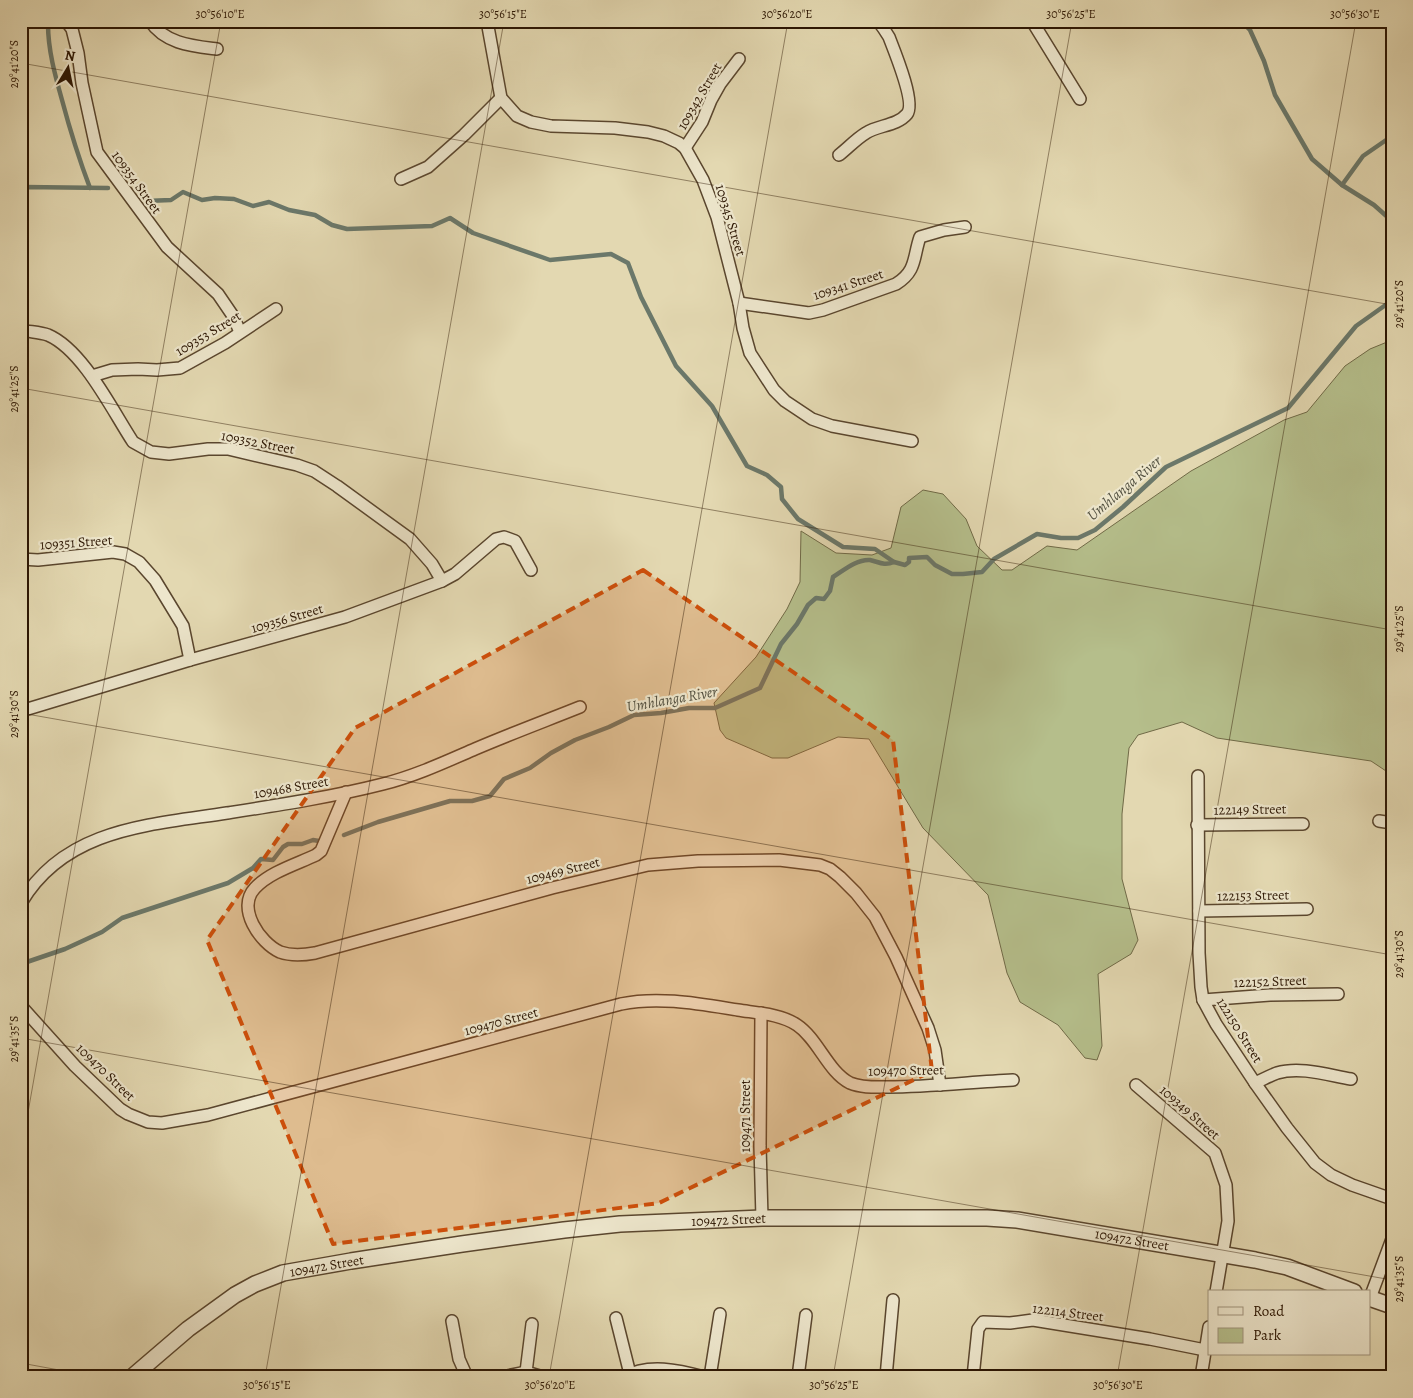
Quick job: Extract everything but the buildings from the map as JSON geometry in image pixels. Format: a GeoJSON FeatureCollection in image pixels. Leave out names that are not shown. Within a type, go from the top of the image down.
{"type":"FeatureCollection","features":[{"type":"Feature","properties":{"kind":"street","name":"109354 Street"},"geometry":{"type":"LineString","coordinates":[[66,21],[72,29],[78,53],[82,83],[97,152],[168,247],[218,294],[233,316],[240,332]]}},
{"type":"Feature","properties":{"kind":"street"},"geometry":{"type":"LineString","coordinates":[[150,21],[163,34],[179,43],[217,49]]}},
{"type":"Feature","properties":{"kind":"street"},"geometry":{"type":"LineString","coordinates":[[486,21],[501,98],[517,116],[532,122],[551,126],[615,128],[648,132],[664,136],[685,148]]}},
{"type":"Feature","properties":{"kind":"street"},"geometry":{"type":"LineString","coordinates":[[839,155],[867,132],[893,124],[907,115],[909,110],[908,94],[898,61],[888,36],[878,21]]}},
{"type":"Feature","properties":{"kind":"street"},"geometry":{"type":"LineString","coordinates":[[1032,21],[1080,99]]}},
{"type":"Feature","properties":{"kind":"street","name":"109342 Street"},"geometry":{"type":"LineString","coordinates":[[685,148],[702,122],[716,92],[739,59]]}},
{"type":"Feature","properties":{"kind":"street"},"geometry":{"type":"LineString","coordinates":[[401,179],[434,162],[501,98]]}},
{"type":"Feature","properties":{"kind":"street","name":"109345 Street"},"geometry":{"type":"LineString","coordinates":[[685,148],[703,180],[717,217],[750,353],[763,375],[785,401],[812,419],[832,426],[912,441]]}},
{"type":"Feature","properties":{"kind":"street","name":"109341 Street"},"geometry":{"type":"LineString","coordinates":[[739,303],[809,313],[823,310],[896,284],[905,278],[913,266],[920,237],[944,230],[965,227]]}},
{"type":"Feature","properties":{"kind":"street","name":"109353 Street"},"geometry":{"type":"LineString","coordinates":[[92,376],[112,370],[180,368],[225,343],[276,309]]}},
{"type":"Feature","properties":{"kind":"street","name":"109352 Street"},"geometry":{"type":"LineString","coordinates":[[21,330],[46,334],[60,341],[74,354],[92,376],[133,442],[143,449],[169,454],[215,448],[228,449],[298,465],[314,472],[338,486],[410,539],[432,564],[442,581]]}},
{"type":"Feature","properties":{"kind":"street","name":"109356 Street"},"geometry":{"type":"LineString","coordinates":[[21,710],[190,660],[346,617],[442,581],[455,574],[496,539],[504,537],[515,541],[530,570]]}},
{"type":"Feature","properties":{"kind":"street","name":"109351 Street"},"geometry":{"type":"LineString","coordinates":[[21,559],[38,560],[113,552],[125,554],[139,562],[155,580],[183,626],[190,660]]}},
{"type":"Feature","properties":{"kind":"street","name":"109468 Street"},"geometry":{"type":"LineString","coordinates":[[21,903],[40,876],[58,861],[76,849],[121,831],[152,824],[249,810],[384,784],[420,772],[580,707]]}},
{"type":"Feature","properties":{"kind":"street","name":"122150 Street"},"geometry":{"type":"LineString","coordinates":[[1198,776],[1199,953],[1203,1000],[1216,1024],[1255,1083],[1315,1163],[1331,1175],[1352,1185],[1392,1199]]}},
{"type":"Feature","properties":{"kind":"street","name":"109469 Street"},"geometry":{"type":"LineString","coordinates":[[346,792],[321,851],[270,877],[255,888],[249,898],[249,913],[256,930],[264,941],[280,952],[306,955],[326,951],[552,888],[648,865],[698,861],[779,860],[820,865],[830,869],[840,877],[856,893],[875,917],[896,957],[928,1028],[935,1050],[940,1085]]}},
{"type":"Feature","properties":{"kind":"street"},"geometry":{"type":"LineString","coordinates":[[1379,821],[1392,823]]}},
{"type":"Feature","properties":{"kind":"street","name":"122149 Street"},"geometry":{"type":"LineString","coordinates":[[1197,825],[1303,824]]}},
{"type":"Feature","properties":{"kind":"street","name":"122153 Street"},"geometry":{"type":"LineString","coordinates":[[1199,911],[1307,909]]}},
{"type":"Feature","properties":{"kind":"street","name":"122152 Street"},"geometry":{"type":"LineString","coordinates":[[1203,1000],[1338,994]]}},
{"type":"Feature","properties":{"kind":"street","name":"109470 Street"},"geometry":{"type":"LineString","coordinates":[[21,1006],[75,1066],[120,1110],[148,1122],[162,1123],[208,1115],[632,1002],[689,1003],[761,1013],[796,1024],[813,1041],[837,1073],[850,1083],[872,1087],[1013,1080]]}},
{"type":"Feature","properties":{"kind":"street","name":"109471 Street"},"geometry":{"type":"LineString","coordinates":[[761,1013],[760,1146],[762,1218]]}},
{"type":"Feature","properties":{"kind":"street"},"geometry":{"type":"LineString","coordinates":[[1255,1083],[1276,1074],[1292,1071],[1351,1079]]}},
{"type":"Feature","properties":{"kind":"street","name":"109349 Street"},"geometry":{"type":"LineString","coordinates":[[1136,1085],[1215,1153],[1226,1185],[1228,1221],[1216,1290]]}},
{"type":"Feature","properties":{"kind":"street","name":"109472 Street"},"geometry":{"type":"LineString","coordinates":[[132,1377],[188,1329],[227,1301],[255,1284],[284,1274],[351,1261],[564,1230],[620,1224],[762,1218],[978,1218],[1017,1220],[1223,1253],[1287,1267],[1349,1290]]}},
{"type":"Feature","properties":{"kind":"street"},"geometry":{"type":"LineString","coordinates":[[1392,1239],[1370,1298],[1392,1306]]}},
{"type":"Feature","properties":{"kind":"street"},"geometry":{"type":"LineString","coordinates":[[886,1377],[893,1300]]}},
{"type":"Feature","properties":{"kind":"street"},"geometry":{"type":"LineString","coordinates":[[710,1377],[720,1314]]}},
{"type":"Feature","properties":{"kind":"street"},"geometry":{"type":"LineString","coordinates":[[798,1377],[806,1315]]}},
{"type":"Feature","properties":{"kind":"street"},"geometry":{"type":"LineString","coordinates":[[616,1318],[627,1375],[656,1368],[704,1377]]}},
{"type":"Feature","properties":{"kind":"street"},"geometry":{"type":"LineString","coordinates":[[452,1321],[459,1359],[467,1377]]}},
{"type":"Feature","properties":{"kind":"street","name":"122114 Street"},"geometry":{"type":"LineString","coordinates":[[973,1377],[978,1329],[983,1322],[1040,1321],[1205,1350]]}},
{"type":"Feature","properties":{"kind":"street"},"geometry":{"type":"LineString","coordinates":[[526,1372],[532,1324]]}},
{"type":"Feature","properties":{"kind":"street"},"geometry":{"type":"LineString","coordinates":[[1201,1377],[1208,1333]]}},
{"type":"Feature","properties":{"kind":"street"},"geometry":{"type":"LineString","coordinates":[[502,1377],[526,1372],[543,1377]]}},
{"type":"Feature","properties":{"kind":"highlighted area"},"geometry":{"type":"Polygon","coordinates":[[[643,570],[893,740],[932,1071],[659,1203],[333,1244],[207,940],[355,728],[643,570]]]}},
{"type":"Feature","properties":{"kind":"green space"},"geometry":{"type":"Polygon","coordinates":[[[1392,340],[1392,775],[1371,761],[1217,738],[1182,722],[1138,735],[1129,748],[1122,814],[1122,879],[1138,940],[1131,954],[1098,974],[1102,1046],[1097,1060],[1085,1058],[1058,1025],[1020,1002],[1007,973],[988,895],[923,828],[869,739],[838,737],[788,758],[772,758],[726,738],[720,730],[714,703],[756,657],[787,609],[800,582],[801,531],[836,553],[872,555],[891,548],[901,507],[923,490],[943,494],[966,519],[977,546],[1002,570],[1012,570],[1047,546],[1077,550],[1191,471],[1284,420],[1307,412],[1345,366],[1370,349],[1392,340]]]}},
{"type":"Feature","properties":{"kind":"waterway"},"geometry":{"type":"LineString","coordinates":[[1241,21],[1250,30],[1264,61],[1275,95],[1312,159],[1342,185],[1374,205],[1392,221]]}},
{"type":"Feature","properties":{"kind":"waterway"},"geometry":{"type":"LineString","coordinates":[[48,24],[48,34],[57,81],[90,188]]}},
{"type":"Feature","properties":{"kind":"waterway"},"geometry":{"type":"LineString","coordinates":[[1342,185],[1363,156],[1392,136]]}},
{"type":"Feature","properties":{"kind":"waterway"},"geometry":{"type":"LineString","coordinates":[[21,188],[108,188]]}},
{"type":"Feature","properties":{"kind":"waterway"},"geometry":{"type":"LineString","coordinates":[[146,201],[171,200],[183,192],[202,200],[215,198],[234,199],[253,206],[269,202],[289,210],[315,215],[332,225],[347,229],[432,226],[450,218],[473,233],[550,260],[611,254],[628,263],[641,297],[676,366],[712,406],[747,466],[767,475],[781,487],[782,499],[798,519],[843,547],[875,549],[894,562]]}},
{"type":"Feature","properties":{"kind":"waterway","name":"Umhlanga River"},"geometry":{"type":"LineString","coordinates":[[344,835],[378,822],[450,801],[472,801],[490,796],[504,779],[530,768],[551,753],[575,740],[634,715],[689,708],[715,708],[760,688],[781,644],[797,624],[808,605],[816,598],[824,599],[830,591],[833,577],[855,563],[870,560],[884,564],[894,562],[905,565],[909,562],[909,558],[927,557],[935,565],[952,574],[982,572],[994,559],[1037,534],[1061,538],[1078,538],[1095,530],[1166,467],[1288,408],[1356,326],[1387,304],[1392,303]]}},
{"type":"Feature","properties":{"kind":"waterway"},"geometry":{"type":"LineString","coordinates":[[21,964],[65,949],[102,932],[122,918],[228,883],[253,868],[261,859],[273,860],[283,847],[288,844],[302,844],[313,840],[319,841]]}}]}
